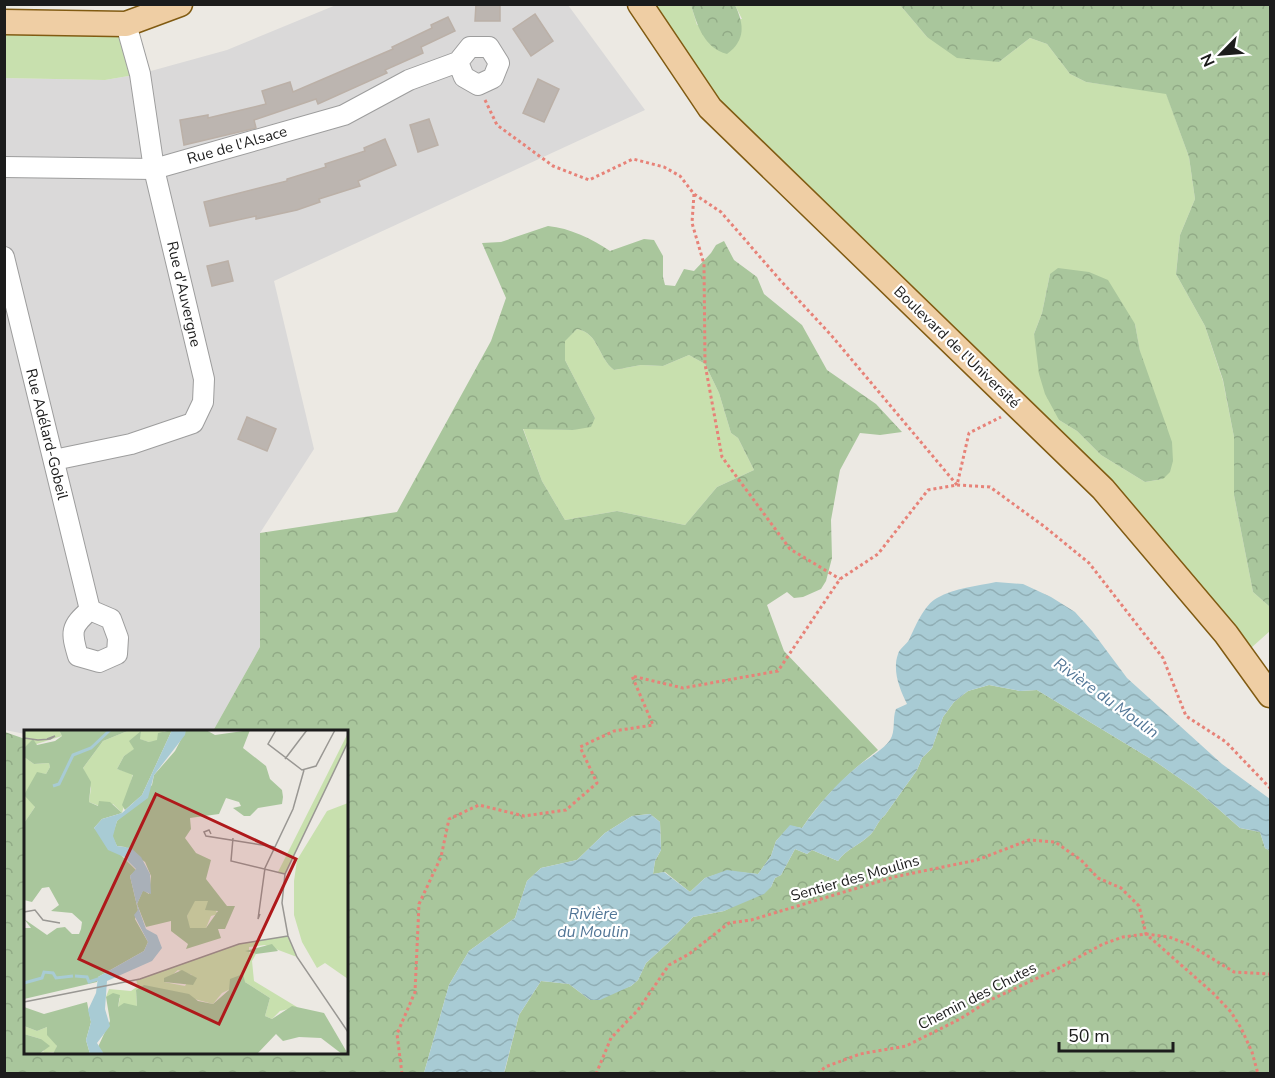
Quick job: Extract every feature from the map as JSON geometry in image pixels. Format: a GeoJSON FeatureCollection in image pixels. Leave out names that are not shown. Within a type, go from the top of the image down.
{"type":"FeatureCollection","features":[{"type":"Feature","properties":{"kind":"main road"},"geometry":{"type":"LineString","coordinates":[[4,22],[126,24],[180,4]]}},
{"type":"Feature","properties":{"kind":"main road","name":"Boulevard de l'Université"},"geometry":{"type":"LineString","coordinates":[[640,4],[710,108],[1103,489],[1226,634],[1270,694]]}},
{"type":"Feature","properties":{"kind":"street","name":"Rue d'Auvergne"},"geometry":{"type":"LineString","coordinates":[[54,460],[131,444],[193,423],[203,402],[204,379],[154,170],[140,74],[126,24]]}},
{"type":"Feature","properties":{"kind":"street","name":"Rue de l'Alsace"},"geometry":{"type":"LineString","coordinates":[[4,167],[154,170],[344,115],[409,80],[458,62],[470,47],[489,47],[499,63],[494,78],[478,85]]}},
{"type":"Feature","properties":{"kind":"street"},"geometry":{"type":"LineString","coordinates":[[458,62],[464,77],[478,85]]}},
{"type":"Feature","properties":{"kind":"street","name":"Rue Adélard-Gobeil"},"geometry":{"type":"LineString","coordinates":[[4,257],[90,610]]}},
{"type":"Feature","properties":{"kind":"path"},"geometry":{"type":"LineString","coordinates":[[478,85],[496,125],[553,166],[590,180],[633,159],[664,167],[680,176],[694,194],[721,212],[831,335],[957,485]]}},
{"type":"Feature","properties":{"kind":"path"},"geometry":{"type":"LineString","coordinates":[[694,194],[692,223],[704,264],[705,364],[722,457],[790,549],[840,579]]}},
{"type":"Feature","properties":{"kind":"path"},"geometry":{"type":"LineString","coordinates":[[957,485],[969,433],[1019,408]]}},
{"type":"Feature","properties":{"kind":"path"},"geometry":{"type":"LineString","coordinates":[[402,1074],[397,1034],[415,992],[419,904],[441,857],[449,819],[479,805],[524,816],[566,810],[597,783],[580,747],[614,731],[653,725],[632,676],[683,688],[778,671],[840,579],[878,554],[928,490],[957,485],[990,487],[1089,563],[1163,658],[1186,716],[1226,742],[1270,788]]}},
{"type":"Feature","properties":{"kind":"path","name":"Sentier des Moulins"},"geometry":{"type":"LineString","coordinates":[[596,1074],[611,1038],[638,1010],[669,965],[689,954],[729,923],[751,920],[894,877],[977,860],[1029,840],[1055,842],[1081,860],[1098,878],[1120,888],[1139,906],[1146,934]]}},
{"type":"Feature","properties":{"kind":"path"},"geometry":{"type":"LineString","coordinates":[[1146,934],[1213,993],[1231,1012],[1252,1052],[1258,1074]]}},
{"type":"Feature","properties":{"kind":"path","name":"Chemin des Chutes"},"geometry":{"type":"LineString","coordinates":[[818,1074],[825,1066],[860,1054],[906,1046],[960,1019],[990,1000],[1104,944],[1123,937],[1146,934],[1169,937],[1190,945],[1234,972],[1270,974]]}},
{"type":"Feature","properties":{"kind":"shaded area"},"geometry":{"type":"Polygon","coordinates":[[[336,5],[568,5],[645,110],[274,281],[314,449],[260,533],[260,647],[214,730],[24,730],[24,734],[5,730],[4,78],[105,80],[140,74],[227,50],[336,5]]]}},
{"type":"Feature","properties":{"kind":"green space"},"geometry":{"type":"Polygon","coordinates":[[[640,5],[691,5],[697,25],[742,19],[735,5],[900,5],[927,37],[999,62],[1030,38],[1047,44],[1070,74],[1086,82],[1166,93],[1189,157],[1195,199],[1180,235],[1176,274],[1205,326],[1223,381],[1234,437],[1234,495],[1253,592],[1270,607],[1270,631],[1242,656],[1103,489],[710,108],[640,5]],[[1050,274],[1042,313],[1034,334],[1059,420],[1077,431],[1101,455],[1145,482],[1163,479],[1135,324],[1050,274]]]}},
{"type":"Feature","properties":{"kind":"green space"},"geometry":{"type":"Polygon","coordinates":[[[691,5],[735,5],[742,31],[733,49],[727,54],[719,51],[707,41],[699,28],[691,5]]]}},
{"type":"Feature","properties":{"kind":"green space"},"geometry":{"type":"Polygon","coordinates":[[[900,5],[1270,5],[1270,607],[1253,592],[1234,495],[1234,437],[1223,380],[1205,326],[1176,274],[1180,235],[1195,199],[1189,157],[1166,94],[1086,82],[1070,74],[1047,44],[1030,38],[999,62],[957,58],[927,37],[900,5]]]}},
{"type":"Feature","properties":{"kind":"green space"},"geometry":{"type":"Polygon","coordinates":[[[5,22],[126,24],[140,74],[105,80],[5,78],[5,22]]]}},
{"type":"Feature","properties":{"kind":"green space"},"geometry":{"type":"Polygon","coordinates":[[[548,226],[580,235],[610,251],[644,239],[654,240],[663,256],[665,285],[675,286],[684,269],[694,271],[716,245],[724,241],[734,260],[757,277],[764,294],[802,325],[827,370],[876,404],[902,432],[880,435],[860,433],[840,470],[831,520],[832,558],[826,581],[821,589],[803,597],[794,598],[787,592],[767,605],[784,651],[878,750],[837,786],[802,828],[790,826],[776,841],[771,856],[758,874],[727,871],[705,878],[690,892],[665,872],[653,874],[655,861],[661,850],[660,822],[650,814],[632,816],[605,833],[577,860],[541,868],[527,881],[515,918],[469,951],[449,985],[424,1073],[5,1074],[5,732],[24,739],[24,1054],[348,1054],[348,730],[214,730],[260,647],[260,533],[397,512],[491,341],[506,298],[482,243],[501,242],[548,226]],[[577,329],[565,341],[565,360],[595,418],[591,427],[573,430],[523,429],[542,481],[565,520],[617,511],[685,525],[717,487],[754,470],[738,438],[731,433],[719,393],[705,364],[689,355],[663,366],[641,365],[614,370],[590,335],[577,329]]]}},
{"type":"Feature","properties":{"kind":"green space"},"geometry":{"type":"Polygon","coordinates":[[[1058,268],[1089,272],[1108,280],[1135,324],[1140,351],[1172,442],[1173,461],[1170,472],[1163,479],[1145,482],[1101,455],[1077,431],[1059,420],[1045,394],[1039,374],[1034,334],[1042,313],[1050,274],[1058,268]]]}},
{"type":"Feature","properties":{"kind":"green space"},"geometry":{"type":"Polygon","coordinates":[[[577,329],[590,335],[614,370],[641,365],[663,366],[689,355],[705,364],[719,393],[731,433],[738,438],[754,470],[717,487],[685,525],[617,511],[565,520],[542,481],[523,428],[573,430],[595,418],[565,360],[564,341],[577,329]]]}},
{"type":"Feature","properties":{"kind":"green space"},"geometry":{"type":"Polygon","coordinates":[[[989,685],[1020,691],[1037,690],[1156,762],[1198,791],[1240,828],[1260,832],[1265,848],[1270,851],[1270,1073],[504,1074],[519,1015],[541,981],[569,984],[590,1000],[631,986],[638,980],[646,963],[693,917],[724,911],[771,887],[775,878],[781,875],[795,849],[807,854],[812,850],[838,861],[845,853],[867,838],[885,815],[917,770],[922,758],[932,748],[943,717],[954,702],[968,691],[989,685]]]}},
{"type":"Feature","properties":{"kind":"water","name":"Rivière du Moulin"},"geometry":{"type":"Polygon","coordinates":[[[996,582],[1023,584],[1051,597],[1075,612],[1127,678],[1222,764],[1270,799],[1270,851],[1265,848],[1260,832],[1240,828],[1198,791],[1156,762],[1037,690],[1020,691],[989,685],[968,691],[954,702],[943,717],[932,748],[922,758],[917,770],[885,815],[867,838],[845,853],[838,861],[812,850],[807,854],[795,849],[781,875],[775,878],[771,887],[764,894],[724,911],[693,917],[646,963],[638,980],[631,986],[600,1000],[590,1000],[569,984],[541,981],[519,1015],[504,1073],[424,1073],[449,985],[469,951],[515,918],[527,881],[541,868],[577,860],[605,833],[632,816],[650,814],[660,822],[661,850],[655,861],[653,874],[664,872],[690,892],[705,878],[727,870],[758,874],[771,856],[776,841],[790,825],[802,828],[842,780],[890,740],[896,709],[907,704],[899,687],[896,660],[920,617],[932,601],[951,592],[996,582]]]}},
{"type":"Feature","properties":{"kind":"building"},"geometry":{"type":"Polygon","coordinates":[[[476,4],[500,4],[500,21],[475,21],[476,4]]]}},
{"type":"Feature","properties":{"kind":"building"},"geometry":{"type":"Polygon","coordinates":[[[535,14],[553,41],[531,56],[513,29],[535,14]]]}},
{"type":"Feature","properties":{"kind":"building"},"geometry":{"type":"Polygon","coordinates":[[[448,17],[455,31],[421,47],[423,53],[385,70],[387,73],[318,104],[316,99],[254,120],[256,128],[184,145],[180,120],[208,115],[208,118],[266,104],[262,91],[290,82],[293,92],[393,49],[392,47],[432,28],[431,25],[448,17]]]}},
{"type":"Feature","properties":{"kind":"building"},"geometry":{"type":"Polygon","coordinates":[[[538,79],[559,89],[544,122],[523,113],[538,79]]]}},
{"type":"Feature","properties":{"kind":"building"},"geometry":{"type":"Polygon","coordinates":[[[429,119],[438,145],[418,152],[410,125],[429,119]]]}},
{"type":"Feature","properties":{"kind":"building"},"geometry":{"type":"Polygon","coordinates":[[[385,139],[396,165],[358,181],[360,186],[319,199],[320,202],[297,210],[210,226],[204,202],[287,181],[287,179],[326,167],[325,164],[365,151],[364,148],[385,139]]]}},
{"type":"Feature","properties":{"kind":"building"},"geometry":{"type":"Polygon","coordinates":[[[228,261],[233,281],[212,286],[207,266],[228,261]]]}},
{"type":"Feature","properties":{"kind":"building"},"geometry":{"type":"Polygon","coordinates":[[[247,417],[276,429],[267,451],[238,439],[247,417]]]}}]}
